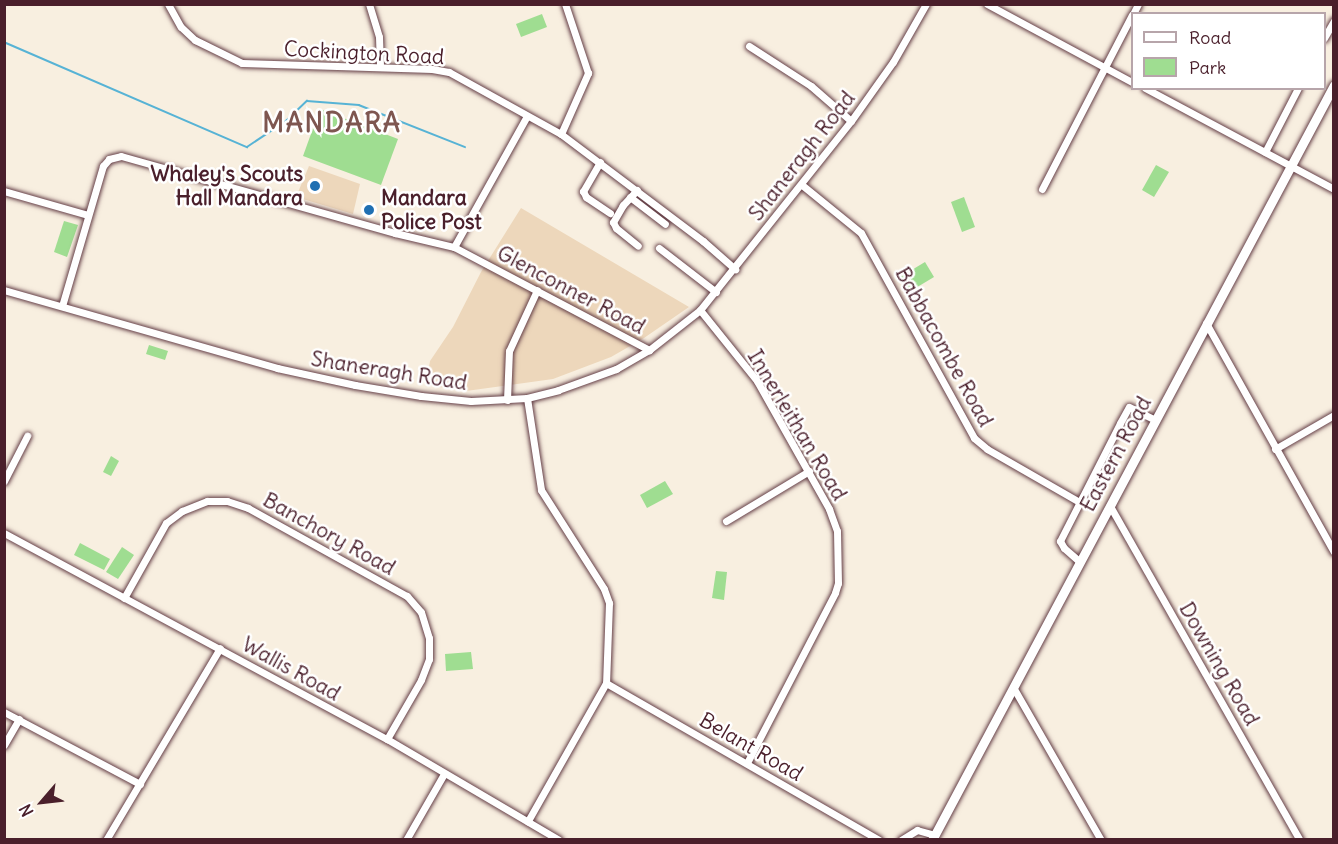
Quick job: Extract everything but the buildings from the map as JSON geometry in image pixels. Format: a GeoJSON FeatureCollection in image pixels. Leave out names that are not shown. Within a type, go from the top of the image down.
{"type":"FeatureCollection","features":[{"type":"Feature","properties":{"kind":"main road","name":"Eastern Road"},"geometry":{"type":"LineString","coordinates":[[933,837],[1154,419],[1334,86]]}},
{"type":"Feature","properties":{"kind":"street","name":"Cockington Road"},"geometry":{"type":"LineString","coordinates":[[168,4],[181,27],[195,40],[242,63],[442,70],[561,134],[637,190],[735,269]]}},
{"type":"Feature","properties":{"kind":"street"},"geometry":{"type":"LineString","coordinates":[[369,4],[379,37],[380,67]]}},
{"type":"Feature","properties":{"kind":"street"},"geometry":{"type":"LineString","coordinates":[[561,134],[588,73],[565,4]]}},
{"type":"Feature","properties":{"kind":"street","name":"Shaneragh Road"},"geometry":{"type":"LineString","coordinates":[[4,290],[277,368],[355,385],[422,396],[471,401],[527,398],[596,377],[649,350],[700,309],[716,292],[851,121],[893,62],[926,4]]}},
{"type":"Feature","properties":{"kind":"street"},"geometry":{"type":"LineString","coordinates":[[987,4],[1131,81]]}},
{"type":"Feature","properties":{"kind":"street"},"geometry":{"type":"LineString","coordinates":[[1042,189],[1131,18]]}},
{"type":"Feature","properties":{"kind":"street"},"geometry":{"type":"LineString","coordinates":[[1326,35],[1334,21]]}},
{"type":"Feature","properties":{"kind":"street"},"geometry":{"type":"LineString","coordinates":[[749,46],[811,86],[851,121]]}},
{"type":"Feature","properties":{"kind":"street"},"geometry":{"type":"LineString","coordinates":[[1148,90],[1334,189]]}},
{"type":"Feature","properties":{"kind":"street"},"geometry":{"type":"LineString","coordinates":[[1265,152],[1297,90]]}},
{"type":"Feature","properties":{"kind":"street"},"geometry":{"type":"LineString","coordinates":[[454,247],[527,116]]}},
{"type":"Feature","properties":{"kind":"street","name":"Glenconner Road"},"geometry":{"type":"LineString","coordinates":[[62,306],[103,166],[109,159],[121,156],[395,233],[454,247],[649,350]]}},
{"type":"Feature","properties":{"kind":"street"},"geometry":{"type":"LineString","coordinates":[[600,162],[582,191],[610,213]]}},
{"type":"Feature","properties":{"kind":"street","name":"Babbacombe Road"},"geometry":{"type":"LineString","coordinates":[[802,185],[861,233],[974,438],[987,449],[1079,502]]}},
{"type":"Feature","properties":{"kind":"street"},"geometry":{"type":"LineString","coordinates":[[637,190],[613,222],[616,228],[638,246]]}},
{"type":"Feature","properties":{"kind":"street"},"geometry":{"type":"LineString","coordinates":[[4,191],[88,215]]}},
{"type":"Feature","properties":{"kind":"street"},"geometry":{"type":"LineString","coordinates":[[630,198],[665,224]]}},
{"type":"Feature","properties":{"kind":"street"},"geometry":{"type":"LineString","coordinates":[[659,248],[716,292]]}},
{"type":"Feature","properties":{"kind":"street"},"geometry":{"type":"LineString","coordinates":[[507,400],[506,360],[537,290]]}},
{"type":"Feature","properties":{"kind":"street","name":"Innerleithan Road"},"geometry":{"type":"LineString","coordinates":[[700,309],[757,381],[809,471],[835,523],[838,583],[832,599],[747,763]]}},
{"type":"Feature","properties":{"kind":"street"},"geometry":{"type":"LineString","coordinates":[[1206,323],[1334,552]]}},
{"type":"Feature","properties":{"kind":"street"},"geometry":{"type":"LineString","coordinates":[[527,398],[541,490],[607,596],[606,683],[528,821]]}},
{"type":"Feature","properties":{"kind":"street"},"geometry":{"type":"LineString","coordinates":[[1080,562],[1060,543],[1079,502],[1129,407],[1154,419]]}},
{"type":"Feature","properties":{"kind":"street"},"geometry":{"type":"LineString","coordinates":[[1275,449],[1334,415]]}},
{"type":"Feature","properties":{"kind":"street"},"geometry":{"type":"LineString","coordinates":[[4,481],[27,436]]}},
{"type":"Feature","properties":{"kind":"street"},"geometry":{"type":"LineString","coordinates":[[726,521],[809,471]]}},
{"type":"Feature","properties":{"kind":"street","name":"Banchory Road"},"geometry":{"type":"LineString","coordinates":[[124,598],[166,523],[182,512],[207,501],[227,501],[248,508],[407,596],[421,612],[429,638],[429,659],[421,680],[387,739]]}},
{"type":"Feature","properties":{"kind":"street","name":"Downing Road"},"geometry":{"type":"LineString","coordinates":[[1110,506],[1300,840]]}},
{"type":"Feature","properties":{"kind":"street","name":"Wallis Road"},"geometry":{"type":"LineString","coordinates":[[4,533],[387,739],[559,840]]}},
{"type":"Feature","properties":{"kind":"street"},"geometry":{"type":"LineString","coordinates":[[107,838],[220,648]]}},
{"type":"Feature","properties":{"kind":"street","name":"Belant Road"},"geometry":{"type":"LineString","coordinates":[[606,683],[879,840]]}},
{"type":"Feature","properties":{"kind":"street"},"geometry":{"type":"LineString","coordinates":[[1012,687],[1101,840]]}},
{"type":"Feature","properties":{"kind":"street"},"geometry":{"type":"LineString","coordinates":[[4,712],[141,784]]}},
{"type":"Feature","properties":{"kind":"street"},"geometry":{"type":"LineString","coordinates":[[4,744],[19,719]]}},
{"type":"Feature","properties":{"kind":"street"},"geometry":{"type":"LineString","coordinates":[[406,840],[444,774]]}},
{"type":"Feature","properties":{"kind":"street"},"geometry":{"type":"LineString","coordinates":[[901,840],[916,830],[933,837]]}},
{"type":"Feature","properties":{"kind":"shaded area"},"geometry":{"type":"Polygon","coordinates":[[[309,166],[360,184],[353,214],[296,197],[309,166]]]}},
{"type":"Feature","properties":{"kind":"shaded area"},"geometry":{"type":"Polygon","coordinates":[[[521,208],[689,307],[644,338],[611,357],[553,379],[466,391],[426,385],[430,361],[453,327],[481,272],[521,208]]]}},
{"type":"Feature","properties":{"kind":"green space"},"geometry":{"type":"Polygon","coordinates":[[[542,14],[547,27],[521,37],[516,24],[542,14]]]}},
{"type":"Feature","properties":{"kind":"green space"},"geometry":{"type":"Polygon","coordinates":[[[320,109],[398,139],[381,185],[303,156],[320,109]]]}},
{"type":"Feature","properties":{"kind":"green space"},"geometry":{"type":"Polygon","coordinates":[[[1156,165],[1169,172],[1154,197],[1142,190],[1156,165]]]}},
{"type":"Feature","properties":{"kind":"green space"},"geometry":{"type":"Polygon","coordinates":[[[964,197],[975,227],[962,232],[951,202],[964,197]]]}},
{"type":"Feature","properties":{"kind":"green space"},"geometry":{"type":"Polygon","coordinates":[[[64,221],[78,225],[67,257],[54,252],[64,221]]]}},
{"type":"Feature","properties":{"kind":"green space"},"geometry":{"type":"Polygon","coordinates":[[[925,262],[934,277],[909,292],[900,277],[925,262]]]}},
{"type":"Feature","properties":{"kind":"green space"},"geometry":{"type":"Polygon","coordinates":[[[149,345],[168,351],[165,360],[146,354],[149,345]]]}},
{"type":"Feature","properties":{"kind":"green space"},"geometry":{"type":"Polygon","coordinates":[[[111,456],[119,461],[111,476],[103,472],[111,456]]]}},
{"type":"Feature","properties":{"kind":"green space"},"geometry":{"type":"Polygon","coordinates":[[[665,481],[673,494],[647,508],[640,495],[665,481]]]}},
{"type":"Feature","properties":{"kind":"green space"},"geometry":{"type":"Polygon","coordinates":[[[80,543],[110,559],[104,570],[74,555],[80,543]]]}},
{"type":"Feature","properties":{"kind":"green space"},"geometry":{"type":"Polygon","coordinates":[[[122,547],[134,555],[118,579],[106,572],[122,547]]]}},
{"type":"Feature","properties":{"kind":"green space"},"geometry":{"type":"Polygon","coordinates":[[[716,571],[727,572],[724,600],[712,598],[716,571]]]}},
{"type":"Feature","properties":{"kind":"green space"},"geometry":{"type":"Polygon","coordinates":[[[471,652],[473,669],[446,671],[445,654],[471,652]]]}},
{"type":"Feature","properties":{"kind":"waterway"},"geometry":{"type":"LineString","coordinates":[[4,42],[247,147],[286,121],[307,101],[359,105],[465,147]]}},
{"type":"Feature","properties":{"kind":"place","name":"Whaley's Scouts Hall Mandara"},"geometry":{"type":"Point","coordinates":[315,186]}},
{"type":"Feature","properties":{"kind":"place","name":"Mandara Police Post"},"geometry":{"type":"Point","coordinates":[369,210]}},
{"type":"Feature","properties":{"kind":"district","name":"MANDARA"},"geometry":{"type":"Point","coordinates":[332,123]}}]}
